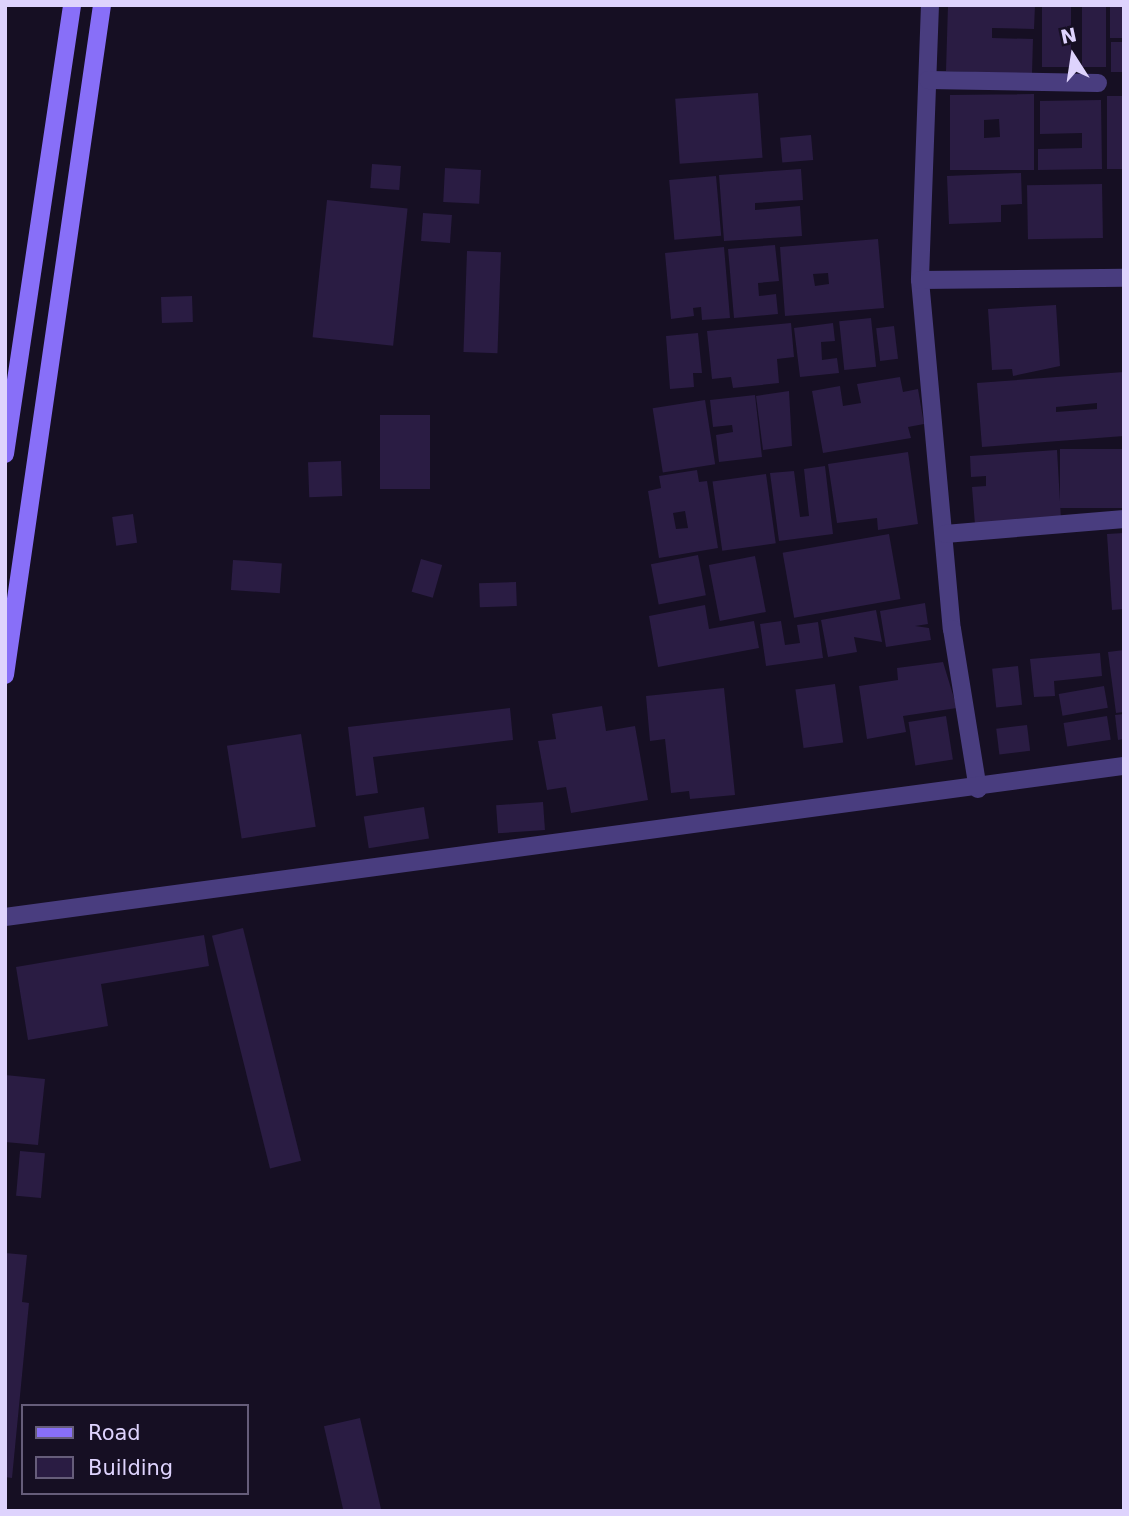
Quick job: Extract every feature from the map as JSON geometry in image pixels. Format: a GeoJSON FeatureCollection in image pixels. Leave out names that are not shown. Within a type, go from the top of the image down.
{"type":"FeatureCollection","features":[{"type":"Feature","properties":{"kind":"street"},"geometry":{"type":"LineString","coordinates":[[5,454],[72,5]]}},
{"type":"Feature","properties":{"kind":"street"},"geometry":{"type":"LineString","coordinates":[[5,674],[102,5]]}},
{"type":"Feature","properties":{"kind":"street"},"geometry":{"type":"LineString","coordinates":[[930,5],[920,280],[946,534],[952,629],[978,789]]}},
{"type":"Feature","properties":{"kind":"street"},"geometry":{"type":"LineString","coordinates":[[928,80],[1098,83]]}},
{"type":"Feature","properties":{"kind":"street"},"geometry":{"type":"LineString","coordinates":[[920,280],[1124,278]]}},
{"type":"Feature","properties":{"kind":"street"},"geometry":{"type":"LineString","coordinates":[[946,534],[1124,519]]}},
{"type":"Feature","properties":{"kind":"street"},"geometry":{"type":"LineString","coordinates":[[5,917],[978,789],[1124,766]]}},
{"type":"Feature","properties":{"kind":"building"},"geometry":{"type":"Polygon","coordinates":[[[948,5],[1035,5],[1034,29],[992,28],[992,38],[1033,39],[1032,74],[946,71],[948,5]]]}},
{"type":"Feature","properties":{"kind":"building"},"geometry":{"type":"Polygon","coordinates":[[[1042,5],[1071,5],[1071,67],[1042,67],[1042,5]]]}},
{"type":"Feature","properties":{"kind":"building"},"geometry":{"type":"Polygon","coordinates":[[[1082,5],[1106,5],[1106,67],[1082,67],[1082,5]]]}},
{"type":"Feature","properties":{"kind":"building"},"geometry":{"type":"Polygon","coordinates":[[[1110,7],[1124,7],[1124,38],[1110,38],[1110,7]]]}},
{"type":"Feature","properties":{"kind":"building"},"geometry":{"type":"Polygon","coordinates":[[[1111,42],[1124,42],[1124,72],[1111,72],[1111,42]]]}},
{"type":"Feature","properties":{"kind":"building"},"geometry":{"type":"Polygon","coordinates":[[[758,93],[763,158],[680,164],[675,99],[758,93]]]}},
{"type":"Feature","properties":{"kind":"building"},"geometry":{"type":"Polygon","coordinates":[[[1034,94],[1034,170],[950,170],[950,95],[1034,94]],[[999,119],[984,120],[984,138],[1000,137],[999,119]]]}},
{"type":"Feature","properties":{"kind":"building"},"geometry":{"type":"Polygon","coordinates":[[[1107,96],[1124,96],[1124,169],[1107,169],[1107,96]]]}},
{"type":"Feature","properties":{"kind":"building"},"geometry":{"type":"Polygon","coordinates":[[[1101,100],[1102,169],[1038,170],[1038,149],[1082,148],[1082,133],[1040,134],[1040,101],[1101,100]]]}},
{"type":"Feature","properties":{"kind":"building"},"geometry":{"type":"Polygon","coordinates":[[[811,135],[813,160],[782,163],[780,138],[811,135]]]}},
{"type":"Feature","properties":{"kind":"building"},"geometry":{"type":"Polygon","coordinates":[[[372,164],[401,166],[399,190],[370,188],[372,164]]]}},
{"type":"Feature","properties":{"kind":"building"},"geometry":{"type":"Polygon","coordinates":[[[445,168],[481,170],[479,204],[443,202],[445,168]]]}},
{"type":"Feature","properties":{"kind":"building"},"geometry":{"type":"Polygon","coordinates":[[[801,169],[803,200],[755,203],[755,210],[800,206],[802,236],[724,241],[719,175],[801,169]]]}},
{"type":"Feature","properties":{"kind":"building"},"geometry":{"type":"Polygon","coordinates":[[[1021,173],[1022,204],[1001,205],[1001,222],[949,224],[947,176],[1021,173]]]}},
{"type":"Feature","properties":{"kind":"building"},"geometry":{"type":"Polygon","coordinates":[[[716,176],[721,236],[674,240],[669,180],[716,176]]]}},
{"type":"Feature","properties":{"kind":"building"},"geometry":{"type":"Polygon","coordinates":[[[1102,184],[1103,238],[1028,239],[1027,185],[1102,184]]]}},
{"type":"Feature","properties":{"kind":"building"},"geometry":{"type":"Polygon","coordinates":[[[327,200],[408,208],[393,346],[313,337],[327,200]]]}},
{"type":"Feature","properties":{"kind":"building"},"geometry":{"type":"Polygon","coordinates":[[[423,213],[452,215],[450,243],[421,241],[423,213]]]}},
{"type":"Feature","properties":{"kind":"building"},"geometry":{"type":"Polygon","coordinates":[[[878,239],[884,308],[785,316],[780,247],[878,239]],[[828,273],[813,274],[815,286],[829,284],[828,273]]]}},
{"type":"Feature","properties":{"kind":"building"},"geometry":{"type":"Polygon","coordinates":[[[775,245],[779,281],[758,283],[759,296],[776,294],[778,314],[734,318],[728,249],[775,245]]]}},
{"type":"Feature","properties":{"kind":"building"},"geometry":{"type":"Polygon","coordinates":[[[724,247],[730,318],[702,320],[701,307],[693,308],[694,316],[671,319],[665,253],[724,247]]]}},
{"type":"Feature","properties":{"kind":"building"},"geometry":{"type":"Polygon","coordinates":[[[467,251],[501,252],[497,353],[463,352],[467,251]]]}},
{"type":"Feature","properties":{"kind":"building"},"geometry":{"type":"Polygon","coordinates":[[[192,296],[193,322],[162,323],[161,297],[192,296]]]}},
{"type":"Feature","properties":{"kind":"building"},"geometry":{"type":"Polygon","coordinates":[[[1056,305],[1060,366],[1013,376],[1012,369],[992,370],[988,309],[1056,305]]]}},
{"type":"Feature","properties":{"kind":"building"},"geometry":{"type":"Polygon","coordinates":[[[871,318],[876,367],[844,370],[839,321],[871,318]]]}},
{"type":"Feature","properties":{"kind":"building"},"geometry":{"type":"Polygon","coordinates":[[[791,323],[794,357],[777,359],[779,383],[733,388],[731,377],[712,379],[707,331],[791,323]]]}},
{"type":"Feature","properties":{"kind":"building"},"geometry":{"type":"Polygon","coordinates":[[[833,323],[835,341],[821,342],[822,360],[837,358],[839,373],[800,377],[794,328],[833,323]]]}},
{"type":"Feature","properties":{"kind":"building"},"geometry":{"type":"Polygon","coordinates":[[[894,326],[898,359],[880,361],[876,328],[894,326]]]}},
{"type":"Feature","properties":{"kind":"building"},"geometry":{"type":"Polygon","coordinates":[[[698,333],[702,373],[693,373],[694,387],[670,389],[666,336],[698,333]]]}},
{"type":"Feature","properties":{"kind":"building"},"geometry":{"type":"Polygon","coordinates":[[[1124,372],[1124,436],[982,447],[977,383],[1124,372]],[[1097,403],[1056,407],[1056,412],[1097,409],[1097,403]]]}},
{"type":"Feature","properties":{"kind":"building"},"geometry":{"type":"Polygon","coordinates":[[[900,377],[903,392],[918,389],[924,424],[908,427],[911,438],[823,453],[812,391],[840,386],[843,406],[861,403],[857,384],[900,377]]]}},
{"type":"Feature","properties":{"kind":"building"},"geometry":{"type":"Polygon","coordinates":[[[789,391],[792,446],[763,450],[756,396],[789,391]]]}},
{"type":"Feature","properties":{"kind":"building"},"geometry":{"type":"Polygon","coordinates":[[[755,395],[762,457],[719,462],[716,435],[733,432],[732,425],[713,427],[710,400],[755,395]]]}},
{"type":"Feature","properties":{"kind":"building"},"geometry":{"type":"Polygon","coordinates":[[[705,400],[715,464],[663,472],[653,408],[705,400]]]}},
{"type":"Feature","properties":{"kind":"building"},"geometry":{"type":"Polygon","coordinates":[[[380,415],[430,415],[430,489],[380,489],[380,415]]]}},
{"type":"Feature","properties":{"kind":"building"},"geometry":{"type":"Polygon","coordinates":[[[1060,449],[1124,449],[1124,508],[1060,508],[1060,449]]]}},
{"type":"Feature","properties":{"kind":"building"},"geometry":{"type":"Polygon","coordinates":[[[1057,450],[1061,519],[975,525],[972,487],[986,486],[986,476],[971,477],[970,456],[1057,450]]]}},
{"type":"Feature","properties":{"kind":"building"},"geometry":{"type":"Polygon","coordinates":[[[908,452],[918,524],[878,530],[877,518],[837,523],[828,464],[908,452]]]}},
{"type":"Feature","properties":{"kind":"building"},"geometry":{"type":"Polygon","coordinates":[[[341,461],[342,496],[309,497],[308,462],[341,461]]]}},
{"type":"Feature","properties":{"kind":"building"},"geometry":{"type":"Polygon","coordinates":[[[825,466],[833,534],[779,541],[770,473],[794,471],[800,517],[809,516],[804,469],[825,466]]]}},
{"type":"Feature","properties":{"kind":"building"},"geometry":{"type":"Polygon","coordinates":[[[697,470],[699,482],[707,481],[718,548],[659,558],[648,491],[661,488],[659,476],[697,470]],[[685,511],[673,513],[676,529],[688,528],[685,511]]]}},
{"type":"Feature","properties":{"kind":"building"},"geometry":{"type":"Polygon","coordinates":[[[766,474],[776,543],[722,551],[713,482],[766,474]]]}},
{"type":"Feature","properties":{"kind":"building"},"geometry":{"type":"Polygon","coordinates":[[[133,514],[137,543],[116,546],[112,517],[133,514]]]}},
{"type":"Feature","properties":{"kind":"building"},"geometry":{"type":"Polygon","coordinates":[[[1124,533],[1124,609],[1112,610],[1107,534],[1124,533]]]}},
{"type":"Feature","properties":{"kind":"building"},"geometry":{"type":"Polygon","coordinates":[[[889,534],[900,599],[794,618],[783,553],[889,534]]]}},
{"type":"Feature","properties":{"kind":"building"},"geometry":{"type":"Polygon","coordinates":[[[698,555],[706,595],[659,604],[651,564],[698,555]]]}},
{"type":"Feature","properties":{"kind":"building"},"geometry":{"type":"Polygon","coordinates":[[[755,556],[766,612],[720,621],[709,565],[755,556]]]}},
{"type":"Feature","properties":{"kind":"building"},"geometry":{"type":"Polygon","coordinates":[[[421,559],[442,565],[433,598],[412,592],[421,559]]]}},
{"type":"Feature","properties":{"kind":"building"},"geometry":{"type":"Polygon","coordinates":[[[233,560],[282,563],[280,593],[231,590],[233,560]]]}},
{"type":"Feature","properties":{"kind":"building"},"geometry":{"type":"Polygon","coordinates":[[[516,582],[517,606],[480,607],[479,583],[516,582]]]}},
{"type":"Feature","properties":{"kind":"building"},"geometry":{"type":"Polygon","coordinates":[[[925,603],[928,624],[915,626],[929,628],[931,640],[886,647],[880,611],[925,603]]]}},
{"type":"Feature","properties":{"kind":"building"},"geometry":{"type":"Polygon","coordinates":[[[705,605],[709,629],[754,621],[759,648],[658,667],[649,616],[705,605]]]}},
{"type":"Feature","properties":{"kind":"building"},"geometry":{"type":"Polygon","coordinates":[[[876,610],[882,642],[854,637],[857,652],[828,657],[821,620],[876,610]]]}},
{"type":"Feature","properties":{"kind":"building"},"geometry":{"type":"Polygon","coordinates":[[[781,621],[785,645],[800,643],[797,625],[818,622],[823,658],[766,666],[760,624],[781,621]]]}},
{"type":"Feature","properties":{"kind":"building"},"geometry":{"type":"Polygon","coordinates":[[[1124,650],[1124,712],[1116,713],[1108,652],[1124,650]]]}},
{"type":"Feature","properties":{"kind":"building"},"geometry":{"type":"Polygon","coordinates":[[[1100,653],[1102,676],[1054,681],[1055,696],[1034,697],[1030,659],[1100,653]]]}},
{"type":"Feature","properties":{"kind":"building"},"geometry":{"type":"Polygon","coordinates":[[[943,662],[957,708],[903,716],[906,732],[867,739],[859,686],[898,680],[897,668],[943,662]]]}},
{"type":"Feature","properties":{"kind":"building"},"geometry":{"type":"Polygon","coordinates":[[[1018,666],[1022,705],[996,708],[992,669],[1018,666]]]}},
{"type":"Feature","properties":{"kind":"building"},"geometry":{"type":"Polygon","coordinates":[[[835,684],[843,742],[804,748],[795,690],[835,684]]]}},
{"type":"Feature","properties":{"kind":"building"},"geometry":{"type":"Polygon","coordinates":[[[1104,686],[1108,708],[1063,716],[1059,694],[1104,686]]]}},
{"type":"Feature","properties":{"kind":"building"},"geometry":{"type":"Polygon","coordinates":[[[724,688],[735,795],[690,799],[689,791],[671,793],[665,739],[650,741],[646,696],[724,688]]]}},
{"type":"Feature","properties":{"kind":"building"},"geometry":{"type":"Polygon","coordinates":[[[602,706],[606,731],[635,726],[648,800],[571,813],[566,787],[547,790],[538,741],[556,739],[552,714],[602,706]]]}},
{"type":"Feature","properties":{"kind":"building"},"geometry":{"type":"Polygon","coordinates":[[[510,708],[513,740],[373,757],[378,793],[356,796],[348,727],[510,708]]]}},
{"type":"Feature","properties":{"kind":"building"},"geometry":{"type":"Polygon","coordinates":[[[1124,714],[1124,739],[1118,740],[1115,715],[1124,714]]]}},
{"type":"Feature","properties":{"kind":"building"},"geometry":{"type":"Polygon","coordinates":[[[946,716],[953,759],[915,765],[908,722],[946,716]]]}},
{"type":"Feature","properties":{"kind":"building"},"geometry":{"type":"Polygon","coordinates":[[[1107,716],[1111,740],[1067,747],[1064,723],[1107,716]]]}},
{"type":"Feature","properties":{"kind":"building"},"geometry":{"type":"Polygon","coordinates":[[[1027,725],[1030,751],[999,755],[996,729],[1027,725]]]}},
{"type":"Feature","properties":{"kind":"building"},"geometry":{"type":"Polygon","coordinates":[[[301,734],[316,827],[242,839],[227,746],[301,734]]]}},
{"type":"Feature","properties":{"kind":"building"},"geometry":{"type":"Polygon","coordinates":[[[543,802],[545,830],[498,833],[496,805],[543,802]]]}},
{"type":"Feature","properties":{"kind":"building"},"geometry":{"type":"Polygon","coordinates":[[[424,807],[429,839],[369,848],[364,817],[424,807]]]}},
{"type":"Feature","properties":{"kind":"building"},"geometry":{"type":"Polygon","coordinates":[[[243,928],[301,1161],[270,1169],[212,936],[243,928]]]}},
{"type":"Feature","properties":{"kind":"building"},"geometry":{"type":"Polygon","coordinates":[[[204,935],[209,966],[101,984],[108,1026],[28,1040],[16,967],[204,935]]]}},
{"type":"Feature","properties":{"kind":"building"},"geometry":{"type":"Polygon","coordinates":[[[5,1075],[45,1079],[38,1145],[5,1142],[5,1075]]]}},
{"type":"Feature","properties":{"kind":"building"},"geometry":{"type":"Polygon","coordinates":[[[20,1151],[45,1153],[41,1198],[16,1196],[20,1151]]]}},
{"type":"Feature","properties":{"kind":"building"},"geometry":{"type":"Polygon","coordinates":[[[5,1253],[27,1255],[22,1302],[29,1303],[12,1478],[5,1477],[5,1253]]]}},
{"type":"Feature","properties":{"kind":"building"},"geometry":{"type":"Polygon","coordinates":[[[360,1418],[381,1511],[343,1511],[324,1426],[360,1418]]]}}]}
